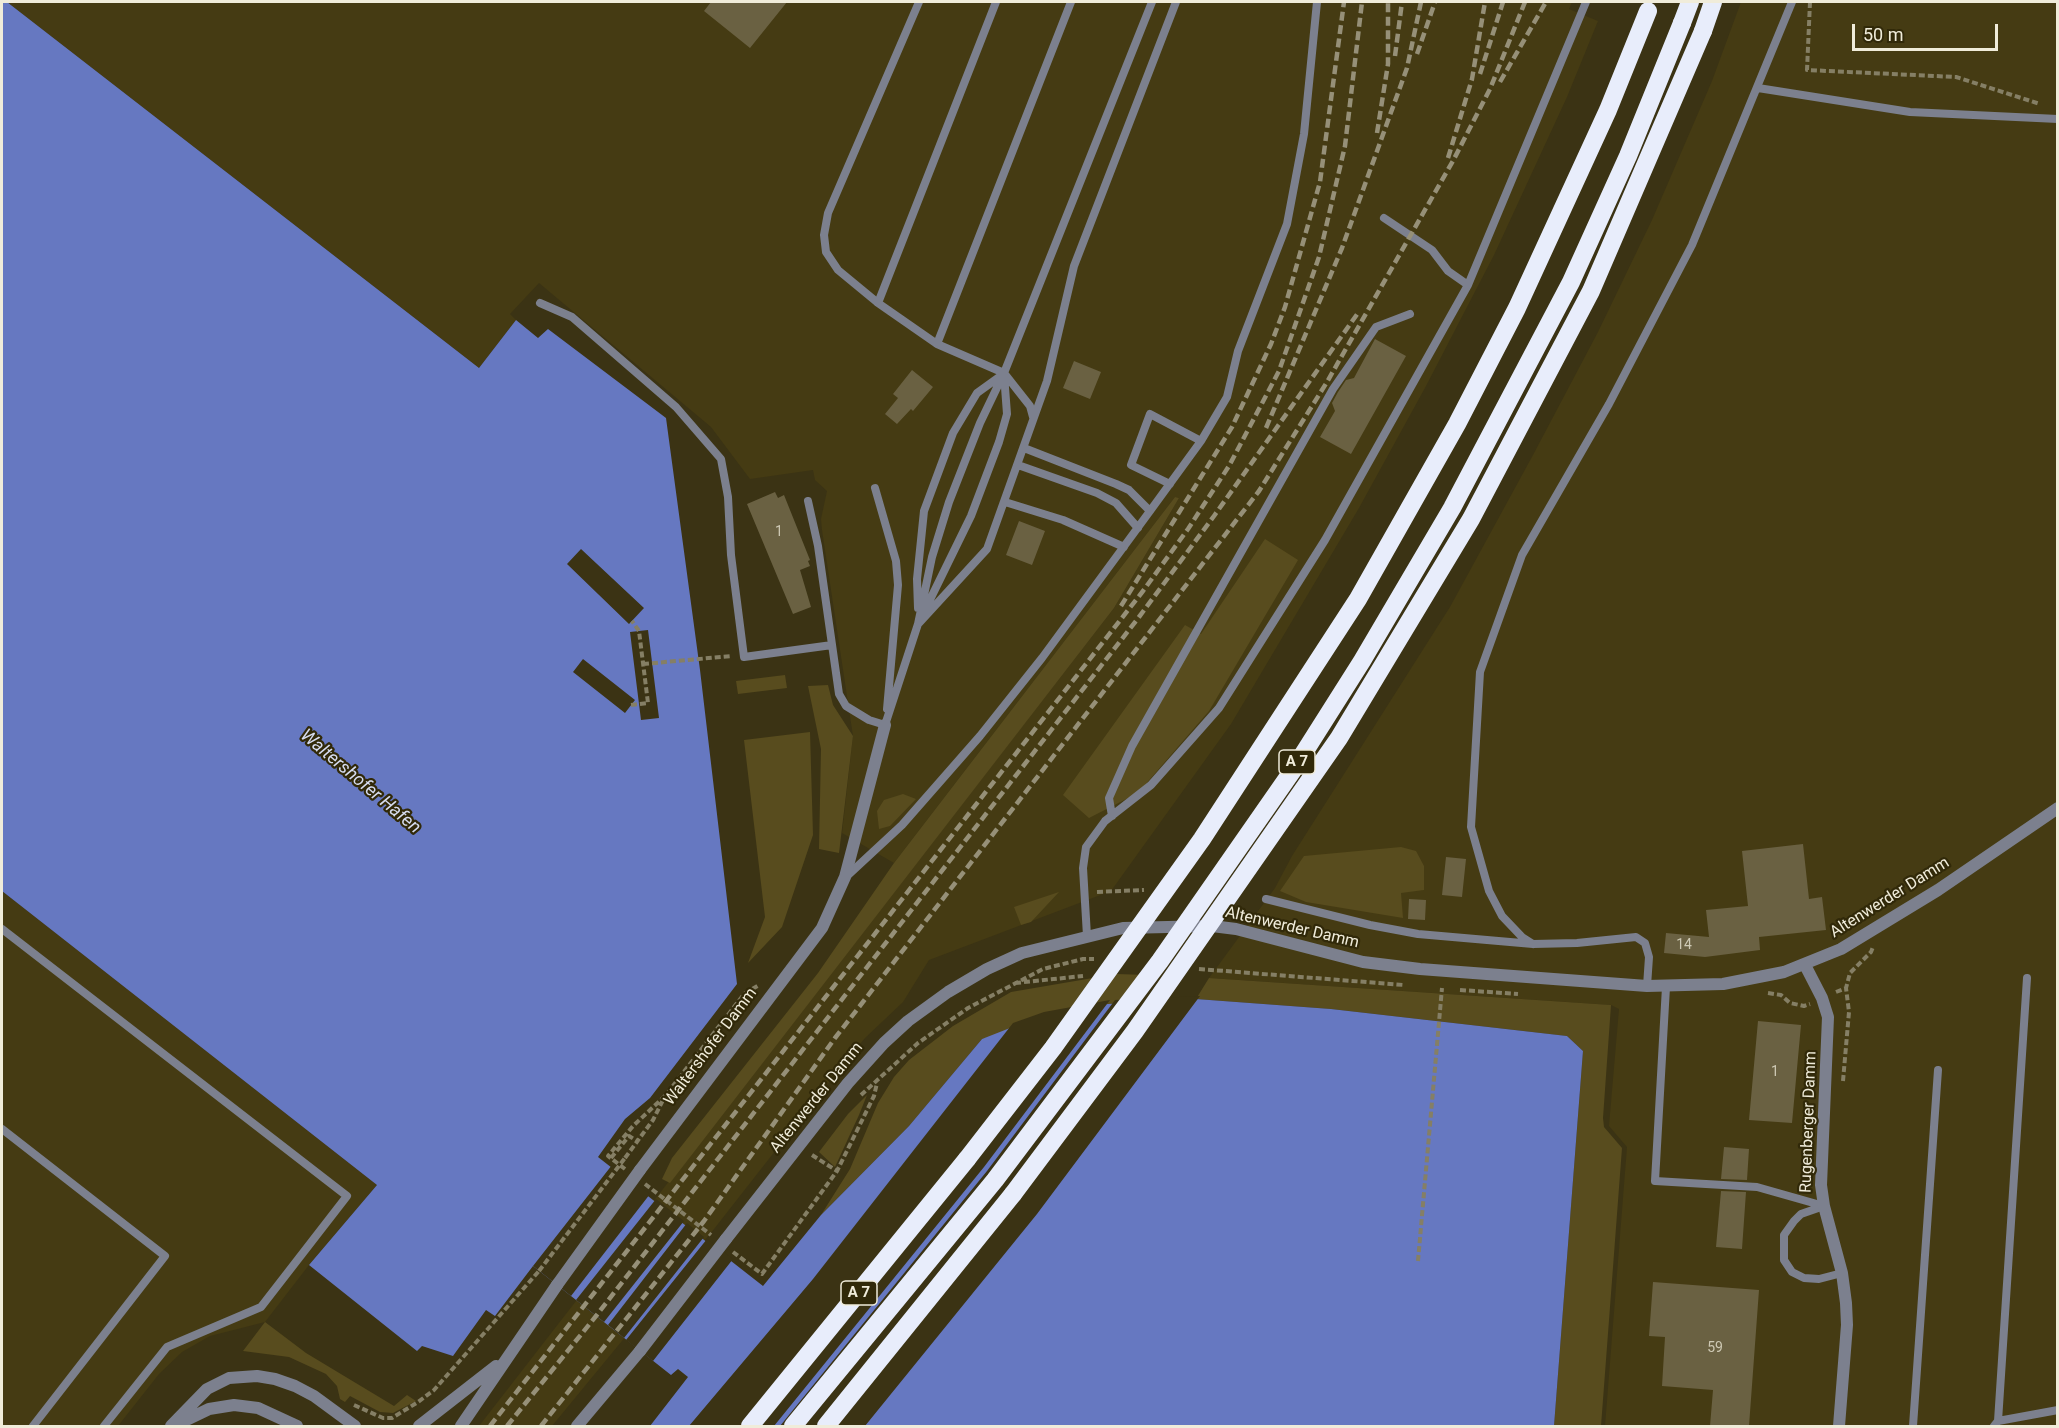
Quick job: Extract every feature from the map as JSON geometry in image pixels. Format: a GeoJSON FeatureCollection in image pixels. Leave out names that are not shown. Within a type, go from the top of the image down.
{"type":"FeatureCollection","features":[{"type":"Feature","properties":{"kind":"highway","name":"A 7"},"geometry":{"type":"LineString","coordinates":[[750,1426],[1053,1048],[1202,839],[1358,599],[1457,424],[1518,308],[1603,120],[1651,2]]}},
{"type":"Feature","properties":{"kind":"highway","name":"A 7"},"geometry":{"type":"LineString","coordinates":[[792,1426],[995,1180],[1160,961],[1286,779],[1362,661],[1452,508],[1571,282],[1628,156],[1690,2]]}},
{"type":"Feature","properties":{"kind":"highway","name":"A 7"},"geometry":{"type":"LineString","coordinates":[[826,1426],[1013,1194],[1135,1031],[1339,738],[1471,519],[1591,291],[1646,169],[1713,2]]}},
{"type":"Feature","properties":{"kind":"street","name":"Waltershofer Damm"},"geometry":{"type":"LineString","coordinates":[[460,1426],[636,1174],[822,928],[845,878],[885,725]]}},
{"type":"Feature","properties":{"kind":"street","name":"Altenwerder Damm"},"geometry":{"type":"LineString","coordinates":[[577,1426],[640,1351],[722,1240],[862,1067],[908,1021],[948,992],[987,969],[1022,953],[1087,936],[1133,928],[1212,926],[1236,929],[1316,952],[1420,969],[1647,987],[1723,984],[1805,965],[1877,929],[2058,808]]}},
{"type":"Feature","properties":{"kind":"street","name":"Rugenberger Damm"},"geometry":{"type":"LineString","coordinates":[[1805,965],[1822,998],[1828,1017],[1821,1161],[1824,1206],[1842,1273],[1847,1325],[1839,1426]]}},
{"type":"Feature","properties":{"kind":"street","name":"Waltershofer Damm"},"geometry":{"type":"LineString","coordinates":[[419,1426],[504,1360]]}},
{"type":"Feature","properties":{"kind":"street"},"geometry":{"type":"LineString","coordinates":[[173,1426],[207,1389],[229,1378],[257,1376],[295,1386],[355,1426]]}},
{"type":"Feature","properties":{"kind":"street"},"geometry":{"type":"LineString","coordinates":[[173,1426],[200,1413],[234,1405],[258,1408],[297,1426]]}},
{"type":"Feature","properties":{"kind":"lane"},"geometry":{"type":"LineString","coordinates":[[919,2],[828,213],[824,235],[826,252],[838,270],[878,303],[937,344],[1004,373],[1030,406],[1033,421]]}},
{"type":"Feature","properties":{"kind":"lane"},"geometry":{"type":"LineString","coordinates":[[878,303],[996,2]]}},
{"type":"Feature","properties":{"kind":"lane"},"geometry":{"type":"LineString","coordinates":[[937,344],[1071,2]]}},
{"type":"Feature","properties":{"kind":"lane"},"geometry":{"type":"LineString","coordinates":[[885,725],[918,624],[932,556],[949,502],[980,423],[1004,373],[1152,2]]}},
{"type":"Feature","properties":{"kind":"lane"},"geometry":{"type":"LineString","coordinates":[[918,624],[987,549],[1047,381],[1074,267],[1176,2]]}},
{"type":"Feature","properties":{"kind":"lane"},"geometry":{"type":"LineString","coordinates":[[845,878],[902,825],[980,736],[1042,658],[1201,441],[1227,397],[1238,351],[1287,224],[1304,134],[1317,2]]}},
{"type":"Feature","properties":{"kind":"lane"},"geometry":{"type":"LineString","coordinates":[[1087,936],[1083,892],[1086,846],[1092,834],[1151,785],[1219,708],[1325,540],[1468,285],[1586,2]]}},
{"type":"Feature","properties":{"kind":"lane"},"geometry":{"type":"LineString","coordinates":[[1533,944],[1522,937],[1498,908],[1489,891],[1471,827],[1480,672],[1522,555],[1609,404],[1692,245],[1792,2]]}},
{"type":"Feature","properties":{"kind":"lane"},"geometry":{"type":"LineString","coordinates":[[1758,88],[1910,112],[2057,119]]}},
{"type":"Feature","properties":{"kind":"lane"},"geometry":{"type":"LineString","coordinates":[[1384,218],[1432,250],[1448,272],[1468,285]]}},
{"type":"Feature","properties":{"kind":"lane"},"geometry":{"type":"LineString","coordinates":[[540,303],[572,316],[676,407],[721,459],[728,497],[731,555],[744,657],[832,645]]}},
{"type":"Feature","properties":{"kind":"lane"},"geometry":{"type":"LineString","coordinates":[[1112,816],[1109,798],[1132,746],[1334,389],[1376,327],[1410,314]]}},
{"type":"Feature","properties":{"kind":"lane"},"geometry":{"type":"LineString","coordinates":[[918,624],[917,579],[924,511],[953,434],[977,393],[1004,373]]}},
{"type":"Feature","properties":{"kind":"lane"},"geometry":{"type":"LineString","coordinates":[[918,624],[970,516],[999,442],[1007,414],[1004,373]]}},
{"type":"Feature","properties":{"kind":"lane"},"geometry":{"type":"LineString","coordinates":[[1170,484],[1131,465],[1150,414],[1201,441]]}},
{"type":"Feature","properties":{"kind":"lane"},"geometry":{"type":"LineString","coordinates":[[1024,448],[1129,490],[1150,511]]}},
{"type":"Feature","properties":{"kind":"lane"},"geometry":{"type":"LineString","coordinates":[[1018,465],[1097,493],[1116,503],[1138,528]]}},
{"type":"Feature","properties":{"kind":"lane"},"geometry":{"type":"LineString","coordinates":[[875,488],[894,548],[898,585],[885,725]]}},
{"type":"Feature","properties":{"kind":"lane"},"geometry":{"type":"LineString","coordinates":[[808,501],[818,546],[842,701],[869,720],[885,725]]}},
{"type":"Feature","properties":{"kind":"lane"},"geometry":{"type":"LineString","coordinates":[[1005,502],[1063,520],[1124,547]]}},
{"type":"Feature","properties":{"kind":"lane"},"geometry":{"type":"LineString","coordinates":[[1266,899],[1370,926],[1418,934],[1533,944],[1577,944],[1636,938],[1645,944],[1648,957],[1647,987]]}},
{"type":"Feature","properties":{"kind":"lane"},"geometry":{"type":"LineString","coordinates":[[2,928],[347,1196],[261,1307],[167,1347],[104,1426]]}},
{"type":"Feature","properties":{"kind":"lane"},"geometry":{"type":"LineString","coordinates":[[2027,978],[1996,1424],[2058,1410]]}},
{"type":"Feature","properties":{"kind":"lane"},"geometry":{"type":"LineString","coordinates":[[1666,987],[1655,1181],[1757,1187],[1824,1206]]}},
{"type":"Feature","properties":{"kind":"lane"},"geometry":{"type":"LineString","coordinates":[[1913,1426],[1938,1070]]}},
{"type":"Feature","properties":{"kind":"lane"},"geometry":{"type":"LineString","coordinates":[[2,1130],[165,1256],[33,1426]]}},
{"type":"Feature","properties":{"kind":"lane"},"geometry":{"type":"LineString","coordinates":[[1824,1206],[1802,1214],[1794,1221],[1784,1235],[1784,1260],[1792,1272],[1804,1278],[1819,1279],[1842,1273]]}},
{"type":"Feature","properties":{"kind":"path"},"geometry":{"type":"LineString","coordinates":[[1810,2],[1807,70],[1956,77],[2057,109],[2057,119]]}},
{"type":"Feature","properties":{"kind":"path"},"geometry":{"type":"LineString","coordinates":[[631,705],[648,703],[639,631],[632,621]]}},
{"type":"Feature","properties":{"kind":"path"},"geometry":{"type":"LineString","coordinates":[[643,664],[734,656]]}},
{"type":"Feature","properties":{"kind":"path"},"geometry":{"type":"LineString","coordinates":[[1083,892],[1150,889]]}},
{"type":"Feature","properties":{"kind":"path"},"geometry":{"type":"LineString","coordinates":[[1190,969],[1410,985]]}},
{"type":"Feature","properties":{"kind":"path"},"geometry":{"type":"LineString","coordinates":[[762,983],[744,994],[666,1095],[633,1126],[608,1156],[636,1174],[762,1274],[837,1171],[874,1096],[877,1083],[918,1043],[968,1008],[1012,983]]}},
{"type":"Feature","properties":{"kind":"path"},"geometry":{"type":"LineString","coordinates":[[1431,987],[1521,994]]}},
{"type":"Feature","properties":{"kind":"path"},"geometry":{"type":"LineString","coordinates":[[1418,1261],[1442,988]]}},
{"type":"Feature","properties":{"kind":"path"},"geometry":{"type":"LineString","coordinates":[[1843,1082],[1849,1012],[1846,988]]}},
{"type":"Feature","properties":{"kind":"path"},"geometry":{"type":"LineString","coordinates":[[344,1418],[354,1404],[383,1418],[392,1418],[434,1390],[539,1271],[638,1141],[653,1120],[666,1095]]}},
{"type":"Feature","properties":{"kind":"path"},"geometry":{"type":"LineString","coordinates":[[611,1158],[629,1136],[638,1141]]}},
{"type":"Feature","properties":{"kind":"path"},"geometry":{"type":"LineString","coordinates":[[812,1155],[837,1171]]}},
{"type":"Feature","properties":{"kind":"shaded area"},"geometry":{"type":"Polygon","coordinates":[[[7,2],[1572,2],[1569,9],[1598,21],[1567,97],[1494,255],[1359,508],[1231,724],[1111,891],[929,960],[903,1002],[865,1038],[714,1229],[552,1426],[479,1426],[1114,608],[1179,498],[1175,497],[894,863],[842,833],[853,736],[822,530],[821,519],[827,491],[815,480],[813,470],[750,479],[711,427],[539,283],[510,314],[516,320],[479,368],[7,2]]]}},
{"type":"Feature","properties":{"kind":"shaded area"},"geometry":{"type":"Polygon","coordinates":[[[1741,2],[2057,2],[2057,1426],[1605,1426],[1627,1147],[1609,1126],[1619,1009],[1611,1005],[1209,978],[1275,888],[1292,856],[1450,607],[1533,455],[1598,332],[1652,220],[1712,81],[1741,2]]]}},
{"type":"Feature","properties":{"kind":"shaded area"},"geometry":{"type":"Polygon","coordinates":[[[1175,497],[1179,498],[1114,608],[670,1183],[662,1179],[672,1158],[818,973],[894,863],[1175,497]]]}},
{"type":"Feature","properties":{"kind":"shaded area"},"geometry":{"type":"Polygon","coordinates":[[[1265,539],[1298,560],[1209,711],[1138,793],[1089,818],[1063,795],[1185,625],[1201,634],[1265,539]]]}},
{"type":"Feature","properties":{"kind":"shaded area"},"geometry":{"type":"Polygon","coordinates":[[[785,675],[787,688],[738,694],[736,681],[785,675]]]}},
{"type":"Feature","properties":{"kind":"shaded area"},"geometry":{"type":"Polygon","coordinates":[[[828,685],[833,705],[853,736],[839,853],[819,849],[821,749],[808,686],[828,685]]]}},
{"type":"Feature","properties":{"kind":"shaded area"},"geometry":{"type":"Polygon","coordinates":[[[810,732],[813,835],[782,927],[748,963],[765,917],[744,740],[810,732]]]}},
{"type":"Feature","properties":{"kind":"shaded area"},"geometry":{"type":"Polygon","coordinates":[[[903,794],[916,799],[890,826],[879,829],[877,811],[884,800],[903,794]]]}},
{"type":"Feature","properties":{"kind":"shaded area"},"geometry":{"type":"Polygon","coordinates":[[[1401,847],[1416,851],[1424,866],[1424,890],[1401,893],[1403,918],[1306,902],[1280,891],[1304,856],[1401,847]]]}},
{"type":"Feature","properties":{"kind":"shaded area"},"geometry":{"type":"Polygon","coordinates":[[[2,891],[377,1185],[309,1265],[265,1322],[210,1336],[182,1352],[159,1374],[118,1426],[2,1426],[2,891]]]}},
{"type":"Feature","properties":{"kind":"shaded area"},"geometry":{"type":"Polygon","coordinates":[[[1059,892],[1031,922],[1021,925],[1014,907],[1059,892]]]}},
{"type":"Feature","properties":{"kind":"shaded area"},"geometry":{"type":"Polygon","coordinates":[[[1116,974],[1148,975],[1133,1001],[982,1039],[909,1126],[821,1215],[850,1169],[878,1103],[894,1077],[909,1060],[953,1026],[1011,992],[1116,974]]]}},
{"type":"Feature","properties":{"kind":"shaded area"},"geometry":{"type":"Polygon","coordinates":[[[1209,978],[1611,1005],[1603,1118],[1604,1127],[1622,1148],[1601,1426],[1554,1426],[1583,1051],[1567,1036],[1331,1009],[1196,999],[1209,978]]]}},
{"type":"Feature","properties":{"kind":"shaded area"},"geometry":{"type":"Polygon","coordinates":[[[867,1095],[835,1167],[819,1152],[848,1114],[867,1095]]]}},
{"type":"Feature","properties":{"kind":"shaded area"},"geometry":{"type":"Polygon","coordinates":[[[265,1322],[306,1353],[394,1406],[407,1395],[416,1401],[393,1413],[380,1412],[350,1396],[345,1402],[340,1399],[337,1386],[326,1374],[289,1357],[243,1351],[265,1322]]]}},
{"type":"Feature","properties":{"kind":"water","name":"Waltershofer Hafen"},"geometry":{"type":"Polygon","coordinates":[[[2,2],[7,2],[479,368],[516,320],[538,338],[548,329],[666,418],[700,670],[737,984],[650,1098],[625,1119],[598,1157],[763,1286],[821,1215],[909,1126],[982,1039],[1010,1028],[1091,1005],[1196,999],[1331,1009],[1567,1036],[1583,1051],[1554,1426],[650,1426],[688,1377],[678,1369],[671,1375],[533,1266],[495,1316],[486,1310],[453,1356],[422,1346],[417,1351],[309,1265],[377,1185],[2,891],[2,2]]]}},
{"type":"Feature","properties":{"kind":"pier"},"geometry":{"type":"Polygon","coordinates":[[[581,549],[644,608],[629,624],[567,564],[581,549]]]}},
{"type":"Feature","properties":{"kind":"pier"},"geometry":{"type":"Polygon","coordinates":[[[648,630],[659,718],[641,720],[630,632],[648,630]]]}},
{"type":"Feature","properties":{"kind":"pier"},"geometry":{"type":"Polygon","coordinates":[[[583,659],[635,700],[625,713],[573,672],[583,659]]]}},
{"type":"Feature","properties":{"kind":"pier"},"geometry":{"type":"Polygon","coordinates":[[[1200,996],[1037,1214],[865,1426],[780,1426],[987,1171],[1115,1000],[1200,996]]]}},
{"type":"Feature","properties":{"kind":"pier"},"geometry":{"type":"Polygon","coordinates":[[[1110,1000],[984,1167],[774,1426],[689,1426],[813,1279],[1013,1023],[1044,1012],[1110,1000]]]}},
{"type":"Feature","properties":{"kind":"pier"},"geometry":{"type":"Polygon","coordinates":[[[612,1165],[650,1194],[571,1296],[533,1266],[612,1165]]]}},
{"type":"Feature","properties":{"kind":"pier"},"geometry":{"type":"Polygon","coordinates":[[[656,1199],[684,1221],[604,1322],[576,1300],[656,1199]]]}},
{"type":"Feature","properties":{"kind":"pier"},"geometry":{"type":"Polygon","coordinates":[[[687,1223],[704,1237],[624,1338],[608,1325],[687,1223]]]}},
{"type":"Feature","properties":{"kind":"pier"},"geometry":{"type":"Polygon","coordinates":[[[707,1239],[733,1259],[653,1361],[626,1340],[707,1239]]]}},
{"type":"Feature","properties":{"kind":"building"},"geometry":{"type":"Polygon","coordinates":[[[711,2],[787,2],[750,48],[704,11],[711,2]]]}},
{"type":"Feature","properties":{"kind":"building"},"geometry":{"type":"Polygon","coordinates":[[[1375,339],[1406,356],[1351,454],[1320,437],[1335,411],[1332,403],[1338,392],[1346,380],[1354,378],[1375,339]]]}},
{"type":"Feature","properties":{"kind":"building"},"geometry":{"type":"Polygon","coordinates":[[[1074,361],[1101,372],[1090,399],[1063,388],[1074,361]]]}},
{"type":"Feature","properties":{"kind":"building"},"geometry":{"type":"Polygon","coordinates":[[[912,370],[933,387],[913,411],[911,409],[897,424],[885,414],[898,398],[893,394],[912,370]]]}},
{"type":"Feature","properties":{"kind":"building"},"geometry":{"type":"Polygon","coordinates":[[[775,492],[778,498],[784,495],[810,560],[808,561],[810,566],[800,570],[811,607],[793,614],[747,504],[775,492]]]}},
{"type":"Feature","properties":{"kind":"building"},"geometry":{"type":"Polygon","coordinates":[[[1019,521],[1045,531],[1032,565],[1006,555],[1019,521]]]}},
{"type":"Feature","properties":{"kind":"building"},"geometry":{"type":"Polygon","coordinates":[[[1803,844],[1809,899],[1822,897],[1826,930],[1759,937],[1760,950],[1705,957],[1664,953],[1666,933],[1709,937],[1706,910],[1748,906],[1742,851],[1803,844]]]}},
{"type":"Feature","properties":{"kind":"building"},"geometry":{"type":"Polygon","coordinates":[[[1446,857],[1466,859],[1462,897],[1442,895],[1446,857]]]}},
{"type":"Feature","properties":{"kind":"building"},"geometry":{"type":"Polygon","coordinates":[[[1409,899],[1426,900],[1425,920],[1408,919],[1409,899]]]}},
{"type":"Feature","properties":{"kind":"building"},"geometry":{"type":"Polygon","coordinates":[[[1758,1021],[1801,1025],[1792,1123],[1749,1120],[1758,1021]]]}},
{"type":"Feature","properties":{"kind":"building"},"geometry":{"type":"Polygon","coordinates":[[[1724,1147],[1749,1149],[1747,1180],[1721,1179],[1724,1147]]]}},
{"type":"Feature","properties":{"kind":"building"},"geometry":{"type":"Polygon","coordinates":[[[1721,1191],[1746,1192],[1742,1249],[1716,1247],[1721,1191]]]}},
{"type":"Feature","properties":{"kind":"building"},"geometry":{"type":"Polygon","coordinates":[[[1653,1282],[1759,1290],[1749,1426],[1710,1426],[1713,1390],[1662,1386],[1665,1337],[1649,1336],[1653,1282]]]}},
{"type":"Feature","properties":{"kind":"railway"},"geometry":{"type":"LineString","coordinates":[[1121,606],[1232,427],[1271,344],[1285,307],[1320,182],[1344,2]]}},
{"type":"Feature","properties":{"kind":"railway"},"geometry":{"type":"LineString","coordinates":[[490,1426],[1143,591],[1188,529],[1229,466],[1279,371],[1319,257],[1345,146],[1362,2]]}},
{"type":"Feature","properties":{"kind":"railway"},"geometry":{"type":"LineString","coordinates":[[1377,133],[1388,64],[1388,2]]}},
{"type":"Feature","properties":{"kind":"railway"},"geometry":{"type":"LineString","coordinates":[[1395,56],[1402,2]]}},
{"type":"Feature","properties":{"kind":"railway"},"geometry":{"type":"LineString","coordinates":[[1266,428],[1342,248],[1407,68],[1421,2]]}},
{"type":"Feature","properties":{"kind":"railway"},"geometry":{"type":"LineString","coordinates":[[1417,54],[1435,2]]}},
{"type":"Feature","properties":{"kind":"railway"},"geometry":{"type":"LineString","coordinates":[[1448,158],[1472,79],[1485,2]]}},
{"type":"Feature","properties":{"kind":"railway"},"geometry":{"type":"LineString","coordinates":[[1480,74],[1503,2]]}},
{"type":"Feature","properties":{"kind":"railway"},"geometry":{"type":"LineString","coordinates":[[541,1426],[704,1221],[835,1038],[1259,491],[1327,382],[1454,159],[1490,89],[1525,2]]}},
{"type":"Feature","properties":{"kind":"railway"},"geometry":{"type":"LineString","coordinates":[[1500,82],[1546,2]]}},
{"type":"Feature","properties":{"kind":"railway"},"geometry":{"type":"LineString","coordinates":[[507,1426],[596,1316],[1139,617],[1214,516],[1358,313]]}}]}
